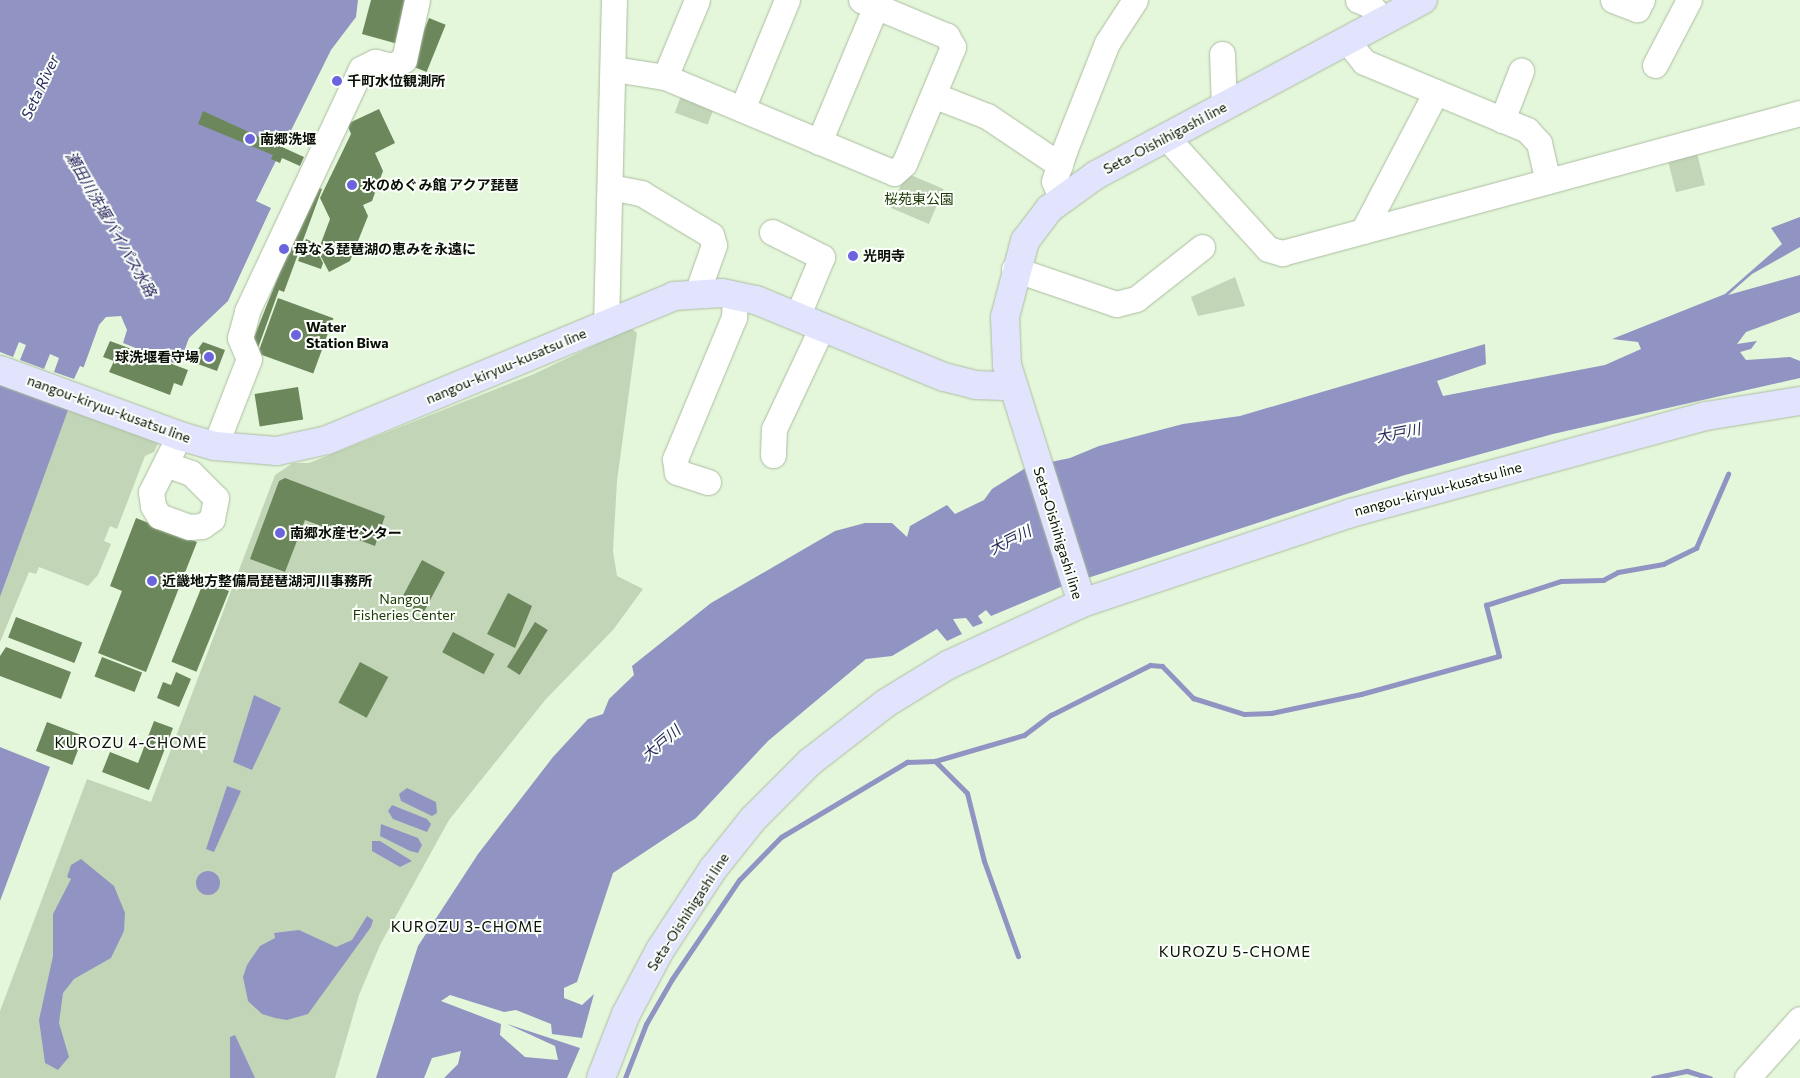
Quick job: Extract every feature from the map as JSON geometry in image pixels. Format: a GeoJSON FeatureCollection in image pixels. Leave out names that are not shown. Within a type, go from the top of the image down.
{"type":"FeatureCollection","features":[{"type":"Feature","properties":{"kind":"main road","name":"Seta-Oishihigashi line"},"geometry":{"type":"LineString","coordinates":[[601,1078],[626,1014],[660,950],[719,862],[810,762],[886,703],[948,665],[1080,596],[1014,394],[1005,317],[1014,269],[1030,235],[1062,198],[1166,137],[1423,0]]}},
{"type":"Feature","properties":{"kind":"main road","name":"nangou-kiryuu-kusatsu line"},"geometry":{"type":"LineString","coordinates":[[0,370],[179,436],[215,446],[277,451],[327,440],[674,296],[698,293],[735,295],[809,322],[944,377],[1014,394]]}},
{"type":"Feature","properties":{"kind":"main road","name":"nangou-kiryuu-kusatsu line"},"geometry":{"type":"LineString","coordinates":[[1080,596],[1351,513],[1706,416],[1800,401]]}},
{"type":"Feature","properties":{"kind":"street"},"geometry":{"type":"LineString","coordinates":[[215,446],[249,359],[240,338],[247,311],[361,69],[375,62],[392,66],[404,60],[417,0]]}},
{"type":"Feature","properties":{"kind":"street"},"geometry":{"type":"LineString","coordinates":[[606,325],[614,69],[614,0]]}},
{"type":"Feature","properties":{"kind":"street"},"geometry":{"type":"LineString","coordinates":[[665,77],[697,0]]}},
{"type":"Feature","properties":{"kind":"street"},"geometry":{"type":"LineString","coordinates":[[742,110],[787,0]]}},
{"type":"Feature","properties":{"kind":"street"},"geometry":{"type":"LineString","coordinates":[[1062,198],[1054,181],[1107,43],[1135,0]]}},
{"type":"Feature","properties":{"kind":"street"},"geometry":{"type":"LineString","coordinates":[[1358,0],[1370,5],[1383,20]]}},
{"type":"Feature","properties":{"kind":"street"},"geometry":{"type":"LineString","coordinates":[[1613,0],[1637,9],[1642,0]]}},
{"type":"Feature","properties":{"kind":"street"},"geometry":{"type":"LineString","coordinates":[[1655,65],[1689,0]]}},
{"type":"Feature","properties":{"kind":"street"},"geometry":{"type":"LineString","coordinates":[[614,69],[665,77],[742,110],[819,142],[894,173],[904,164],[953,47],[947,36],[868,3],[819,142]]}},
{"type":"Feature","properties":{"kind":"street"},"geometry":{"type":"LineString","coordinates":[[1346,41],[1364,62],[1527,130],[1539,143],[1548,181]]}},
{"type":"Feature","properties":{"kind":"street"},"geometry":{"type":"LineString","coordinates":[[1222,54],[1224,106]]}},
{"type":"Feature","properties":{"kind":"street"},"geometry":{"type":"LineString","coordinates":[[1502,120],[1521,71]]}},
{"type":"Feature","properties":{"kind":"street"},"geometry":{"type":"LineString","coordinates":[[1363,231],[1436,92]]}},
{"type":"Feature","properties":{"kind":"street"},"geometry":{"type":"LineString","coordinates":[[933,95],[987,116],[1060,165]]}},
{"type":"Feature","properties":{"kind":"street"},"geometry":{"type":"LineString","coordinates":[[1166,137],[1268,249],[1282,253],[1800,113]]}},
{"type":"Feature","properties":{"kind":"street"},"geometry":{"type":"LineString","coordinates":[[610,188],[641,192],[711,235],[714,245],[698,293]]}},
{"type":"Feature","properties":{"kind":"street"},"geometry":{"type":"LineString","coordinates":[[772,232],[822,258],[809,322],[774,429],[772,454]]}},
{"type":"Feature","properties":{"kind":"street"},"geometry":{"type":"LineString","coordinates":[[1014,269],[1116,304],[1136,299],[1202,247]]}},
{"type":"Feature","properties":{"kind":"street"},"geometry":{"type":"LineString","coordinates":[[708,482],[677,472],[675,459],[734,316],[735,295]]}},
{"type":"Feature","properties":{"kind":"street"},"geometry":{"type":"LineString","coordinates":[[168,465],[179,436]]}},
{"type":"Feature","properties":{"kind":"street"},"geometry":{"type":"LineString","coordinates":[[1747,1078],[1800,1019]]}},
{"type":"Feature","properties":{"kind":"green space"},"geometry":{"type":"Polygon","coordinates":[[[682,93],[715,105],[708,125],[675,113],[682,93]]]}},
{"type":"Feature","properties":{"kind":"green space"},"geometry":{"type":"Polygon","coordinates":[[[1697,153],[1705,185],[1676,192],[1668,160],[1697,153]]]}},
{"type":"Feature","properties":{"kind":"green space","name":"桜苑東公園"},"geometry":{"type":"Polygon","coordinates":[[[906,173],[944,189],[929,224],[891,208],[906,173]]]}},
{"type":"Feature","properties":{"kind":"green space"},"geometry":{"type":"Polygon","coordinates":[[[1235,277],[1245,306],[1198,316],[1191,297],[1235,277]]]}},
{"type":"Feature","properties":{"kind":"green space","name":"Nangou Fisheries Center"},"geometry":{"type":"Polygon","coordinates":[[[631,328],[637,333],[617,481],[613,551],[617,576],[643,589],[613,630],[546,699],[449,820],[380,945],[359,995],[335,1078],[0,1078],[0,1011],[87,779],[151,802],[275,475],[293,463],[309,463],[534,374],[631,328]]]}},
{"type":"Feature","properties":{"kind":"green space"},"geometry":{"type":"Polygon","coordinates":[[[67,409],[158,443],[154,452],[145,456],[117,529],[110,526],[104,541],[111,544],[98,575],[88,586],[39,567],[36,574],[29,572],[0,642],[0,597],[67,409]]]}},
{"type":"Feature","properties":{"kind":"water"},"geometry":{"type":"Polygon","coordinates":[[[0,0],[358,0],[356,17],[331,50],[256,201],[271,208],[228,301],[189,338],[179,365],[123,343],[127,330],[121,316],[106,317],[99,325],[0,597],[0,0]]]}},
{"type":"Feature","properties":{"kind":"water","name":"大戸川"},"geometry":{"type":"Polygon","coordinates":[[[1800,217],[1800,247],[1752,274],[1728,295],[1800,275],[1800,312],[1746,332],[1737,344],[1757,341],[1751,349],[1740,352],[1746,360],[1790,357],[1800,361],[1800,378],[1553,434],[1405,475],[1063,586],[991,616],[986,610],[978,616],[983,623],[973,627],[966,618],[953,619],[962,634],[947,641],[937,629],[892,656],[866,659],[768,741],[696,818],[613,873],[577,982],[564,988],[564,998],[582,1005],[594,994],[582,1038],[552,1034],[551,1024],[516,1010],[504,1012],[450,995],[441,1001],[501,1024],[500,1035],[525,1057],[558,1060],[555,1046],[507,1024],[580,1048],[567,1078],[444,1078],[458,1064],[461,1051],[432,1058],[424,1078],[376,1078],[418,946],[478,854],[553,757],[588,719],[603,714],[609,699],[634,675],[632,666],[711,603],[835,531],[865,523],[892,523],[907,537],[910,526],[947,505],[955,514],[984,500],[992,489],[1027,467],[1070,458],[1099,446],[1183,424],[1240,416],[1485,344],[1486,364],[1437,381],[1443,396],[1605,365],[1641,349],[1638,342],[1612,339],[1725,294],[1782,244],[1771,228],[1800,217]]]}},
{"type":"Feature","properties":{"kind":"water"},"geometry":{"type":"Polygon","coordinates":[[[254,695],[281,708],[252,770],[233,762],[254,695]]]}},
{"type":"Feature","properties":{"kind":"water"},"geometry":{"type":"Polygon","coordinates":[[[0,747],[50,767],[0,901],[0,747]]]}},
{"type":"Feature","properties":{"kind":"water"},"geometry":{"type":"Polygon","coordinates":[[[227,786],[241,791],[214,852],[206,849],[227,786]]]}},
{"type":"Feature","properties":{"kind":"water"},"geometry":{"type":"Polygon","coordinates":[[[407,788],[436,802],[437,813],[432,816],[401,801],[399,794],[407,788]]]}},
{"type":"Feature","properties":{"kind":"water"},"geometry":{"type":"Polygon","coordinates":[[[392,805],[427,819],[431,824],[427,832],[393,819],[388,811],[392,805]]]}},
{"type":"Feature","properties":{"kind":"water"},"geometry":{"type":"Polygon","coordinates":[[[381,824],[418,838],[422,845],[418,853],[380,836],[381,824]]]}},
{"type":"Feature","properties":{"kind":"water"},"geometry":{"type":"Polygon","coordinates":[[[372,841],[380,841],[412,861],[400,867],[372,851],[372,841]]]}},
{"type":"Feature","properties":{"kind":"water"},"geometry":{"type":"Polygon","coordinates":[[[81,859],[114,886],[125,913],[124,931],[111,958],[74,979],[63,993],[59,1023],[69,1057],[58,1070],[45,1063],[39,1020],[53,956],[53,914],[71,879],[67,877],[71,865],[81,859]]]}},
{"type":"Feature","properties":{"kind":"water"},"geometry":{"type":"Polygon","coordinates":[[[208,871],[216,875],[220,883],[216,891],[208,895],[200,891],[196,883],[200,875],[208,871]]]}},
{"type":"Feature","properties":{"kind":"water"},"geometry":{"type":"Polygon","coordinates":[[[367,916],[373,920],[371,927],[308,1014],[287,1020],[275,1018],[262,1014],[248,1001],[243,977],[247,965],[260,946],[275,938],[274,933],[299,930],[336,947],[352,940],[367,916]]]}},
{"type":"Feature","properties":{"kind":"water"},"geometry":{"type":"Polygon","coordinates":[[[235,1035],[255,1078],[230,1078],[230,1037],[235,1035]]]}},
{"type":"Feature","properties":{"kind":"pier"},"geometry":{"type":"Polygon","coordinates":[[[19,342],[26,345],[20,360],[44,369],[50,354],[59,358],[54,372],[74,379],[80,366],[85,368],[69,409],[0,383],[0,352],[13,357],[19,342]]]}},
{"type":"Feature","properties":{"kind":"building"},"geometry":{"type":"Polygon","coordinates":[[[371,0],[409,0],[398,44],[362,34],[371,0]]]}},
{"type":"Feature","properties":{"kind":"building"},"geometry":{"type":"Polygon","coordinates":[[[429,18],[446,25],[427,72],[410,65],[429,18]]]}},
{"type":"Feature","properties":{"kind":"building","name":"千町水位観測所"},"geometry":{"type":"Polygon","coordinates":[[[334,75],[343,79],[340,86],[331,83],[334,75]]]}},
{"type":"Feature","properties":{"kind":"building","name":"水のめぐみ館 アクア琵琶"},"geometry":{"type":"Polygon","coordinates":[[[379,109],[395,143],[375,153],[383,171],[372,201],[363,205],[368,216],[350,261],[329,272],[318,251],[330,219],[320,198],[351,134],[347,124],[379,109]]]}},
{"type":"Feature","properties":{"kind":"building","name":"南郷洗堰"},"geometry":{"type":"Polygon","coordinates":[[[203,111],[304,157],[300,166],[282,158],[280,163],[271,159],[273,155],[198,124],[203,111]]]}},
{"type":"Feature","properties":{"kind":"building"},"geometry":{"type":"Polygon","coordinates":[[[314,186],[322,189],[284,292],[279,290],[258,348],[251,345],[314,186]]]}},
{"type":"Feature","properties":{"kind":"building"},"geometry":{"type":"Polygon","coordinates":[[[306,239],[313,242],[323,263],[321,269],[298,261],[306,239]]]}},
{"type":"Feature","properties":{"kind":"building","name":"Water Station Biwa"},"geometry":{"type":"Polygon","coordinates":[[[278,298],[333,318],[313,374],[258,353],[278,298]]]}},
{"type":"Feature","properties":{"kind":"building"},"geometry":{"type":"Polygon","coordinates":[[[110,341],[188,370],[182,386],[174,383],[170,395],[109,372],[114,361],[103,357],[110,341]]]}},
{"type":"Feature","properties":{"kind":"building","name":"球洗堰看守場"},"geometry":{"type":"Polygon","coordinates":[[[203,342],[225,350],[217,371],[195,363],[193,356],[203,342]]]}},
{"type":"Feature","properties":{"kind":"building"},"geometry":{"type":"Polygon","coordinates":[[[298,387],[303,420],[260,426],[255,394],[298,387]]]}},
{"type":"Feature","properties":{"kind":"building","name":"南郷水産センター"},"geometry":{"type":"Polygon","coordinates":[[[285,478],[385,516],[375,546],[305,520],[285,572],[250,559],[279,481],[285,478]]]}},
{"type":"Feature","properties":{"kind":"building"},"geometry":{"type":"Polygon","coordinates":[[[136,518],[197,542],[146,672],[98,653],[122,591],[110,586],[136,518]]]}},
{"type":"Feature","properties":{"kind":"building"},"geometry":{"type":"Polygon","coordinates":[[[422,560],[445,572],[423,614],[400,601],[422,560]]]}},
{"type":"Feature","properties":{"kind":"building"},"geometry":{"type":"Polygon","coordinates":[[[204,581],[229,591],[196,672],[171,662],[204,581]]]}},
{"type":"Feature","properties":{"kind":"building"},"geometry":{"type":"Polygon","coordinates":[[[508,593],[532,606],[515,648],[487,634],[508,593]]]}},
{"type":"Feature","properties":{"kind":"building"},"geometry":{"type":"Polygon","coordinates":[[[16,617],[82,642],[74,663],[8,638],[16,617]]]}},
{"type":"Feature","properties":{"kind":"building"},"geometry":{"type":"Polygon","coordinates":[[[535,622],[548,630],[520,675],[507,667],[535,622]]]}},
{"type":"Feature","properties":{"kind":"building"},"geometry":{"type":"Polygon","coordinates":[[[453,632],[494,654],[484,674],[442,652],[453,632]]]}},
{"type":"Feature","properties":{"kind":"building"},"geometry":{"type":"Polygon","coordinates":[[[6,647],[71,672],[61,699],[0,676],[0,656],[6,647]]]}},
{"type":"Feature","properties":{"kind":"building"},"geometry":{"type":"Polygon","coordinates":[[[102,657],[142,672],[135,692],[94,677],[102,657]]]}},
{"type":"Feature","properties":{"kind":"building"},"geometry":{"type":"Polygon","coordinates":[[[360,662],[388,677],[367,718],[338,703],[360,662]]]}},
{"type":"Feature","properties":{"kind":"building"},"geometry":{"type":"Polygon","coordinates":[[[176,672],[191,679],[179,707],[157,698],[163,682],[171,685],[176,672]]]}},
{"type":"Feature","properties":{"kind":"building"},"geometry":{"type":"Polygon","coordinates":[[[154,721],[173,728],[149,790],[102,772],[110,752],[138,763],[154,721]]]}},
{"type":"Feature","properties":{"kind":"building"},"geometry":{"type":"Polygon","coordinates":[[[47,722],[83,736],[72,765],[36,751],[47,722]]]}},
{"type":"Feature","properties":{"kind":"waterway"},"geometry":{"type":"LineString","coordinates":[[625,1078],[646,1024],[672,979],[739,880],[781,837],[907,762],[935,761],[1024,735],[1051,715],[1150,665],[1162,666],[1193,698],[1244,714],[1271,713],[1361,694],[1499,656],[1486,605],[1561,581],[1603,580],[1618,572],[1663,564],[1696,548],[1728,474]]}},
{"type":"Feature","properties":{"kind":"waterway"},"geometry":{"type":"LineString","coordinates":[[935,761],[967,793],[984,861],[1018,956]]}},
{"type":"Feature","properties":{"kind":"waterway"},"geometry":{"type":"LineString","coordinates":[[1653,1078],[1687,1071],[1710,1078]]}},
{"type":"Feature","properties":{"kind":"place","name":"千町水位観測所"},"geometry":{"type":"Point","coordinates":[337,81]}},
{"type":"Feature","properties":{"kind":"place","name":"南郷洗堰"},"geometry":{"type":"Point","coordinates":[250,139]}},
{"type":"Feature","properties":{"kind":"place","name":"水のめぐみ館 アクア琵琶"},"geometry":{"type":"Point","coordinates":[352,185]}},
{"type":"Feature","properties":{"kind":"place","name":"母なる琵琶湖の恵みを永遠に"},"geometry":{"type":"Point","coordinates":[284,249]}},
{"type":"Feature","properties":{"kind":"place","name":"光明寺"},"geometry":{"type":"Point","coordinates":[853,256]}},
{"type":"Feature","properties":{"kind":"place","name":"Water Station Biwa"},"geometry":{"type":"Point","coordinates":[296,335]}},
{"type":"Feature","properties":{"kind":"place","name":"球洗堰看守場"},"geometry":{"type":"Point","coordinates":[209,357]}},
{"type":"Feature","properties":{"kind":"place","name":"南郷水産センター"},"geometry":{"type":"Point","coordinates":[280,533]}},
{"type":"Feature","properties":{"kind":"place","name":"近畿地方整備局琵琶湖河川事務所"},"geometry":{"type":"Point","coordinates":[152,581]}},
{"type":"Feature","properties":{"kind":"district","name":"KUROZU 4-CHOME"},"geometry":{"type":"Point","coordinates":[131,743]}},
{"type":"Feature","properties":{"kind":"district","name":"KUROZU 3-CHOME"},"geometry":{"type":"Point","coordinates":[467,927]}},
{"type":"Feature","properties":{"kind":"district","name":"KUROZU 5-CHOME"},"geometry":{"type":"Point","coordinates":[1235,952]}},
{"type":"Feature","properties":{"kind":"water label","name":"Seta River"},"geometry":{"type":"Point","coordinates":[40,87]}},
{"type":"Feature","properties":{"kind":"water label","name":"瀬田川洗堰バイパス水路"},"geometry":{"type":"Point","coordinates":[111,224]}}]}
